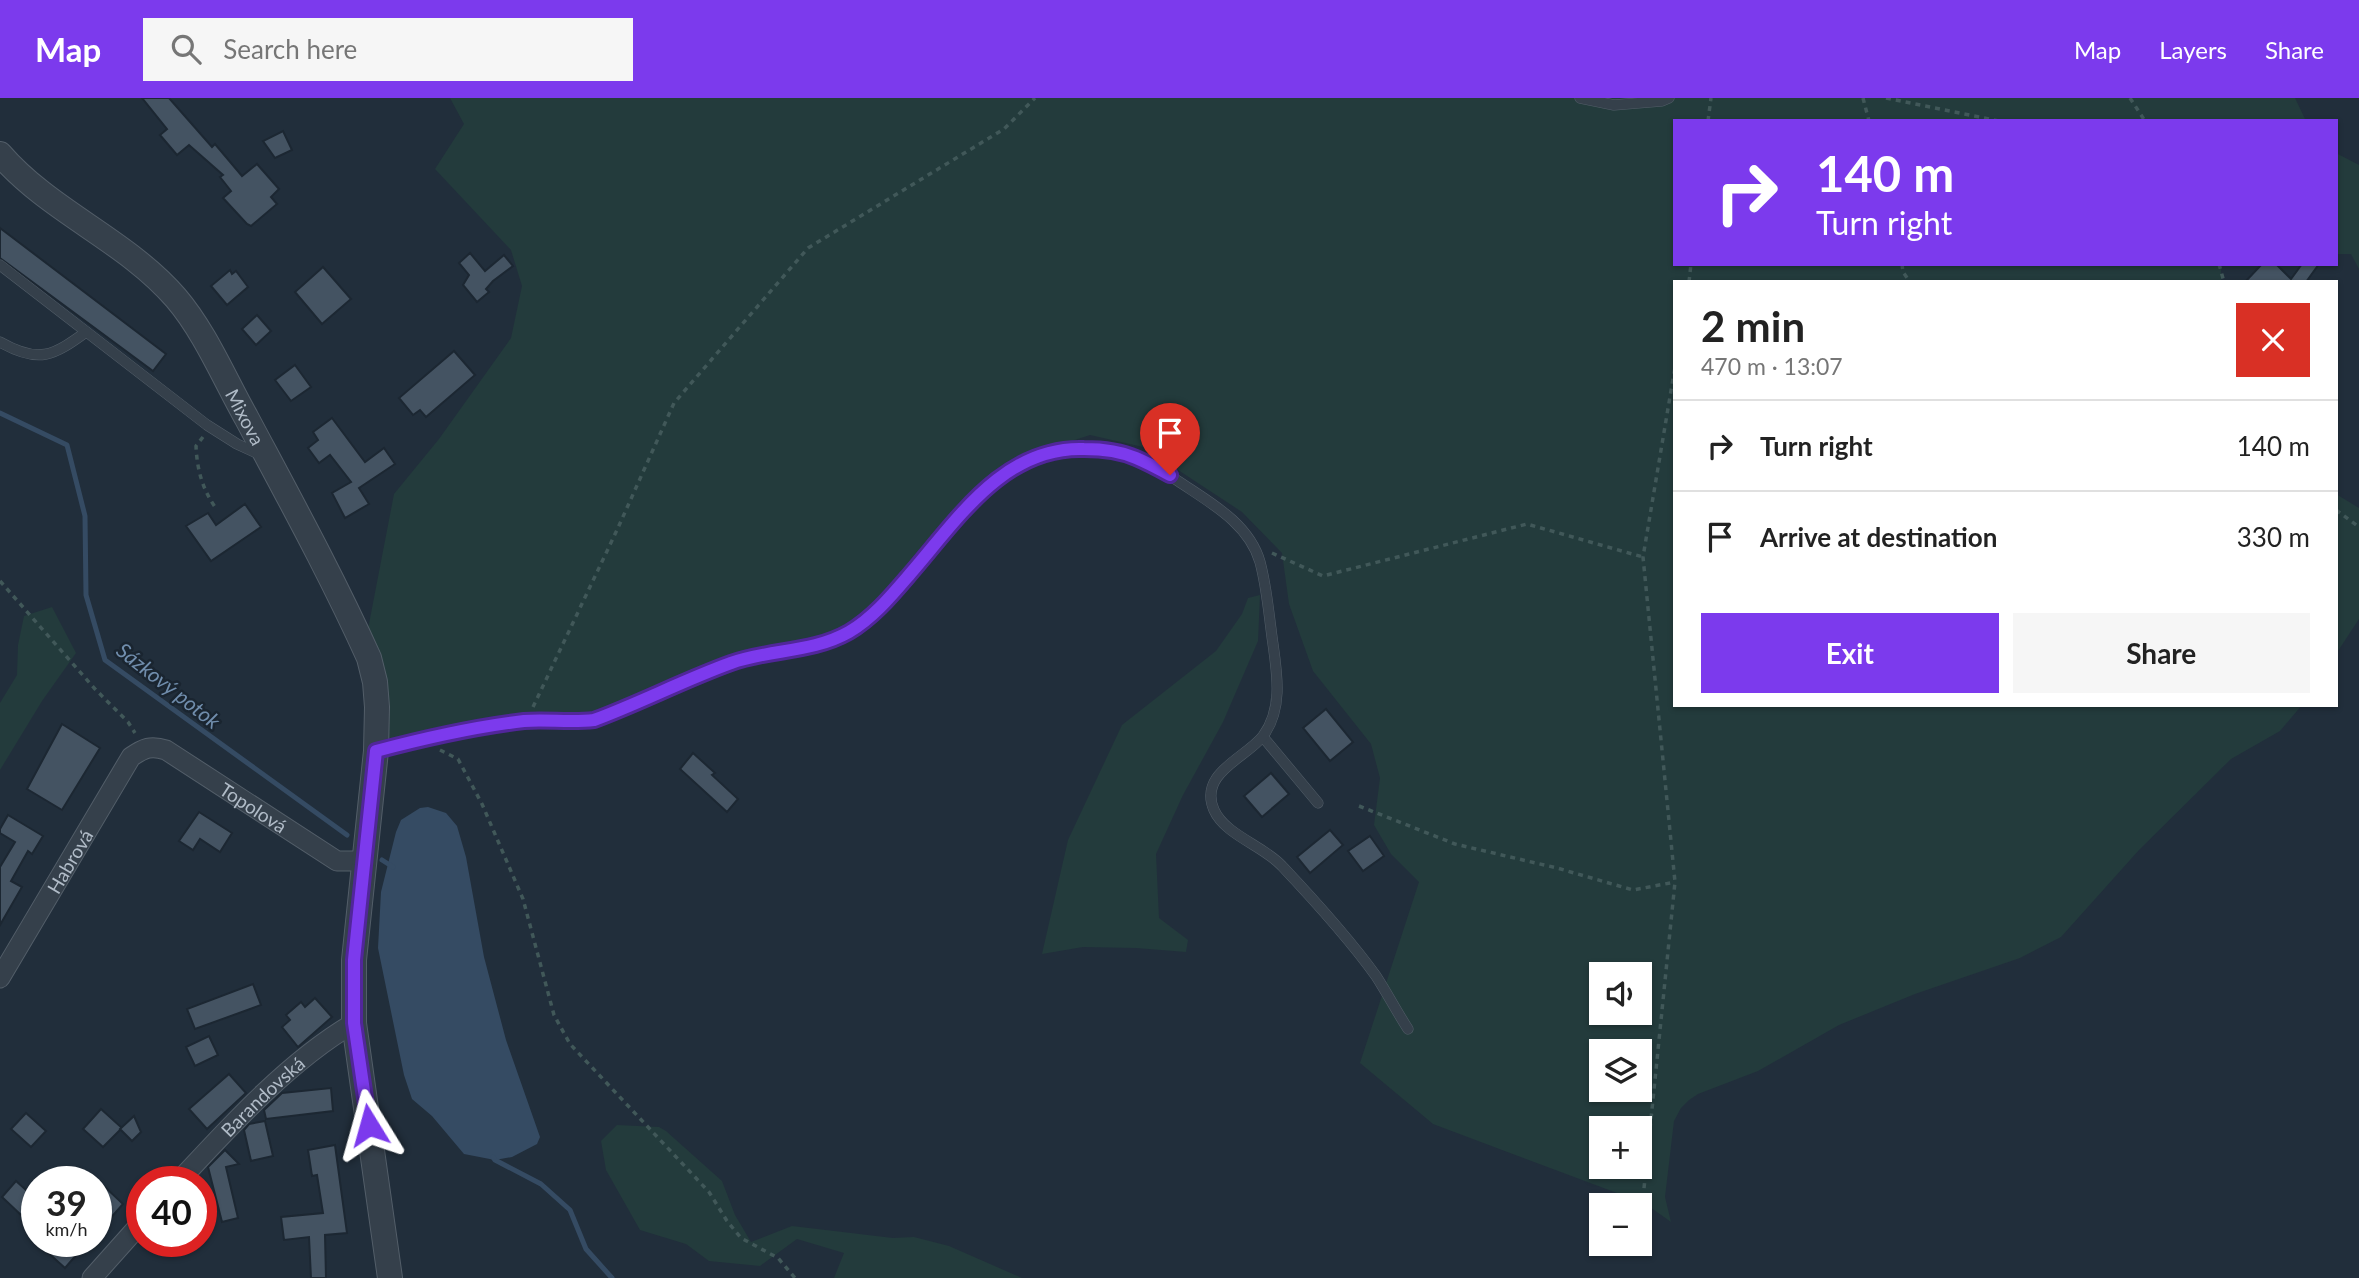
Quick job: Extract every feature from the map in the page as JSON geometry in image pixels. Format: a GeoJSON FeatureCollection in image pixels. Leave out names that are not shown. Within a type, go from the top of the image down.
{"type":"FeatureCollection","features":[{"type":"Feature","properties":{"kind":"street","name":"Mixova"},"geometry":{"type":"LineString","coordinates":[[0,154],[39,191],[140,265],[177,299],[199,332],[268,458],[369,658],[377,707],[376,751],[354,960],[354,1023],[390,1278]]}},
{"type":"Feature","properties":{"kind":"street","name":"Topolová"},"geometry":{"type":"LineString","coordinates":[[144,748],[154,746],[166,750],[337,861],[365,860]]}},
{"type":"Feature","properties":{"kind":"street","name":"Habrová"},"geometry":{"type":"LineString","coordinates":[[0,978],[131,757],[144,748]]}},
{"type":"Feature","properties":{"kind":"street","name":"Barandovská"},"geometry":{"type":"LineString","coordinates":[[193,1166],[241,1116],[326,1039],[354,1023]]}},
{"type":"Feature","properties":{"kind":"street"},"geometry":{"type":"LineString","coordinates":[[92,1278],[126,1240]]}},
{"type":"Feature","properties":{"kind":"lane"},"geometry":{"type":"LineString","coordinates":[[1580,98],[1614,105],[1669,98]]}},
{"type":"Feature","properties":{"kind":"lane"},"geometry":{"type":"LineString","coordinates":[[0,265],[211,428],[268,458]]}},
{"type":"Feature","properties":{"kind":"lane"},"geometry":{"type":"LineString","coordinates":[[0,342],[23,353],[44,355],[60,351],[86,332]]}},
{"type":"Feature","properties":{"kind":"lane"},"geometry":{"type":"LineString","coordinates":[[376,751],[456,731],[527,721],[574,723],[594,720],[733,662],[805,649],[828,642],[850,631],[884,603],[975,499],[1008,470],[1048,452],[1074,449],[1106,450],[1135,457],[1180,482],[1222,511],[1244,532],[1258,556],[1265,585],[1278,680],[1274,712],[1263,737],[1224,768],[1216,779],[1211,793],[1214,810],[1238,835],[1279,862],[1377,978],[1408,1029]]}},
{"type":"Feature","properties":{"kind":"lane"},"geometry":{"type":"LineString","coordinates":[[1263,737],[1318,803]]}},
{"type":"Feature","properties":{"kind":"path"},"geometry":{"type":"LineString","coordinates":[[527,721],[674,403],[808,248],[1004,129],[1035,98]]}},
{"type":"Feature","properties":{"kind":"path"},"geometry":{"type":"LineString","coordinates":[[1708,119],[1711,98]]}},
{"type":"Feature","properties":{"kind":"path"},"geometry":{"type":"LineString","coordinates":[[1863,98],[1868,119]]}},
{"type":"Feature","properties":{"kind":"path"},"geometry":{"type":"LineString","coordinates":[[1886,98],[1989,119]]}},
{"type":"Feature","properties":{"kind":"path"},"geometry":{"type":"LineString","coordinates":[[2130,98],[2144,119]]}},
{"type":"Feature","properties":{"kind":"path"},"geometry":{"type":"LineString","coordinates":[[1644,1193],[1675,882],[1643,556],[1673,379]]}},
{"type":"Feature","properties":{"kind":"path"},"geometry":{"type":"LineString","coordinates":[[211,428],[196,446],[197,467],[206,494],[215,508]]}},
{"type":"Feature","properties":{"kind":"path"},"geometry":{"type":"LineString","coordinates":[[2338,514],[2359,527]]}},
{"type":"Feature","properties":{"kind":"path"},"geometry":{"type":"LineString","coordinates":[[1266,550],[1323,576],[1527,524],[1643,556]]}},
{"type":"Feature","properties":{"kind":"path"},"geometry":{"type":"LineString","coordinates":[[0,581],[95,689],[128,722],[144,748]]}},
{"type":"Feature","properties":{"kind":"path"},"geometry":{"type":"LineString","coordinates":[[418,740],[458,759],[481,804],[523,899],[554,1015],[570,1044],[709,1192],[741,1238],[778,1258],[795,1278]]}},
{"type":"Feature","properties":{"kind":"path"},"geometry":{"type":"LineString","coordinates":[[1359,806],[1455,844],[1557,868],[1633,890],[1675,882]]}},
{"type":"Feature","properties":{"kind":"green space"},"geometry":{"type":"Polygon","coordinates":[[[450,98],[2295,98],[2305,119],[1673,119],[1673,266],[2221,266],[2221,280],[1673,280],[1673,707],[2300,707],[2280,731],[2231,759],[2139,850],[2061,937],[2020,958],[1915,994],[1839,1025],[1758,1071],[1689,1100],[1674,1121],[1665,1197],[1671,1222],[1652,1209],[1652,1193],[1617,1193],[1433,1124],[1360,1063],[1419,882],[1391,854],[1374,825],[1380,778],[1371,744],[1313,671],[1289,604],[1282,553],[1242,512],[1143,447],[1090,435],[1011,461],[882,603],[849,629],[813,646],[740,657],[590,719],[436,731],[380,743],[368,629],[394,494],[439,439],[511,338],[522,286],[511,250],[435,169],[464,124],[450,98]]]}},
{"type":"Feature","properties":{"kind":"green space"},"geometry":{"type":"Polygon","coordinates":[[[2338,154],[2359,165],[2359,269],[2351,254],[2338,254],[2338,154]]]}},
{"type":"Feature","properties":{"kind":"green space"},"geometry":{"type":"Polygon","coordinates":[[[2338,495],[2359,508],[2359,619],[2338,651],[2338,495]]]}},
{"type":"Feature","properties":{"kind":"green space"},"geometry":{"type":"Polygon","coordinates":[[[1260,595],[1258,641],[1223,722],[1183,795],[1156,854],[1159,918],[1188,940],[1186,952],[1083,947],[1042,954],[1068,840],[1122,725],[1216,651],[1242,614],[1248,598],[1260,595]]]}},
{"type":"Feature","properties":{"kind":"green space"},"geometry":{"type":"Polygon","coordinates":[[[52,607],[76,653],[42,701],[0,770],[0,703],[17,675],[18,645],[24,616],[52,607]]]}},
{"type":"Feature","properties":{"kind":"green space"},"geometry":{"type":"Polygon","coordinates":[[[617,1125],[659,1127],[666,1131],[722,1181],[735,1215],[751,1242],[792,1226],[893,1238],[914,1237],[949,1246],[1022,1278],[834,1278],[844,1253],[797,1239],[760,1266],[709,1261],[686,1244],[640,1230],[606,1170],[601,1141],[617,1125]]]}},
{"type":"Feature","properties":{"kind":"water"},"geometry":{"type":"Polygon","coordinates":[[[428,807],[446,813],[457,826],[466,857],[484,957],[506,1040],[540,1137],[537,1144],[512,1157],[495,1160],[464,1154],[432,1116],[412,1099],[404,1075],[378,948],[381,892],[401,820],[420,808],[428,807]]]}},
{"type":"Feature","properties":{"kind":"building"},"geometry":{"type":"Polygon","coordinates":[[[142,98],[169,98],[212,147],[215,144],[242,176],[257,164],[279,189],[271,197],[277,204],[251,226],[247,224],[223,198],[231,191],[220,177],[223,175],[189,145],[177,155],[160,135],[167,129],[142,98]]]}},
{"type":"Feature","properties":{"kind":"building"},"geometry":{"type":"Polygon","coordinates":[[[283,131],[292,150],[275,158],[263,141],[283,131]]]}},
{"type":"Feature","properties":{"kind":"building"},"geometry":{"type":"Polygon","coordinates":[[[0,228],[166,354],[153,371],[0,258],[0,228]]]}},
{"type":"Feature","properties":{"kind":"building"},"geometry":{"type":"Polygon","coordinates":[[[470,253],[485,271],[504,255],[513,266],[493,281],[486,289],[489,292],[477,302],[463,285],[469,275],[459,263],[470,253]]]}},
{"type":"Feature","properties":{"kind":"building"},"geometry":{"type":"Polygon","coordinates":[[[2260,266],[2278,266],[2291,279],[2301,266],[2318,266],[2307,280],[2247,280],[2260,266]]]}},
{"type":"Feature","properties":{"kind":"building"},"geometry":{"type":"Polygon","coordinates":[[[323,267],[351,299],[322,324],[295,292],[323,267]]]}},
{"type":"Feature","properties":{"kind":"building"},"geometry":{"type":"Polygon","coordinates":[[[230,270],[232,274],[236,271],[248,287],[227,305],[211,286],[230,270]]]}},
{"type":"Feature","properties":{"kind":"building"},"geometry":{"type":"Polygon","coordinates":[[[257,315],[271,331],[256,345],[242,329],[257,315]]]}},
{"type":"Feature","properties":{"kind":"building"},"geometry":{"type":"Polygon","coordinates":[[[454,351],[475,375],[426,417],[420,410],[413,415],[399,398],[454,351]]]}},
{"type":"Feature","properties":{"kind":"building"},"geometry":{"type":"Polygon","coordinates":[[[295,365],[311,387],[291,401],[275,380],[295,365]]]}},
{"type":"Feature","properties":{"kind":"building"},"geometry":{"type":"Polygon","coordinates":[[[332,418],[365,462],[384,448],[395,464],[359,488],[369,504],[345,518],[332,493],[351,482],[330,455],[319,463],[308,448],[318,440],[313,432],[332,418]]]}},
{"type":"Feature","properties":{"kind":"building"},"geometry":{"type":"Polygon","coordinates":[[[245,504],[261,527],[211,561],[186,526],[208,513],[216,525],[245,504]]]}},
{"type":"Feature","properties":{"kind":"building"},"geometry":{"type":"Polygon","coordinates":[[[1326,709],[1353,742],[1330,761],[1303,728],[1326,709]]]}},
{"type":"Feature","properties":{"kind":"building"},"geometry":{"type":"Polygon","coordinates":[[[62,724],[100,748],[62,810],[27,789],[62,724]]]}},
{"type":"Feature","properties":{"kind":"building"},"geometry":{"type":"Polygon","coordinates":[[[693,753],[738,799],[727,812],[680,769],[693,753]]]}},
{"type":"Feature","properties":{"kind":"building"},"geometry":{"type":"Polygon","coordinates":[[[1271,773],[1289,794],[1262,817],[1244,796],[1271,773]]]}},
{"type":"Feature","properties":{"kind":"building"},"geometry":{"type":"Polygon","coordinates":[[[199,812],[232,833],[220,852],[200,839],[193,850],[179,841],[199,812]]]}},
{"type":"Feature","properties":{"kind":"building"},"geometry":{"type":"Polygon","coordinates":[[[8,815],[43,836],[32,854],[28,851],[11,881],[22,887],[0,925],[0,867],[15,842],[0,833],[8,815]]]}},
{"type":"Feature","properties":{"kind":"building"},"geometry":{"type":"Polygon","coordinates":[[[1330,830],[1343,845],[1310,873],[1297,857],[1330,830]]]}},
{"type":"Feature","properties":{"kind":"building"},"geometry":{"type":"Polygon","coordinates":[[[1370,836],[1384,856],[1363,871],[1348,851],[1370,836]]]}},
{"type":"Feature","properties":{"kind":"building"},"geometry":{"type":"Polygon","coordinates":[[[253,984],[261,1005],[195,1029],[187,1009],[253,984]]]}},
{"type":"Feature","properties":{"kind":"building"},"geometry":{"type":"Polygon","coordinates":[[[315,998],[332,1017],[298,1047],[282,1027],[290,1020],[286,1015],[301,1002],[305,1007],[315,998]]]}},
{"type":"Feature","properties":{"kind":"building"},"geometry":{"type":"Polygon","coordinates":[[[209,1036],[218,1055],[195,1066],[186,1047],[209,1036]]]}},
{"type":"Feature","properties":{"kind":"building"},"geometry":{"type":"Polygon","coordinates":[[[229,1074],[246,1093],[207,1129],[189,1109],[229,1074]]]}},
{"type":"Feature","properties":{"kind":"building"},"geometry":{"type":"Polygon","coordinates":[[[331,1088],[333,1111],[266,1119],[264,1110],[282,1093],[331,1088]]]}},
{"type":"Feature","properties":{"kind":"building"},"geometry":{"type":"Polygon","coordinates":[[[101,1109],[122,1128],[103,1147],[83,1129],[101,1109]]]}},
{"type":"Feature","properties":{"kind":"building"},"geometry":{"type":"Polygon","coordinates":[[[26,1113],[46,1131],[31,1147],[11,1129],[26,1113]]]}},
{"type":"Feature","properties":{"kind":"building"},"geometry":{"type":"Polygon","coordinates":[[[134,1116],[141,1132],[132,1141],[120,1129],[134,1116]]]}},
{"type":"Feature","properties":{"kind":"building"},"geometry":{"type":"Polygon","coordinates":[[[265,1121],[273,1156],[251,1161],[244,1130],[249,1124],[265,1121]]]}},
{"type":"Feature","properties":{"kind":"building"},"geometry":{"type":"Polygon","coordinates":[[[335,1145],[347,1233],[325,1235],[326,1278],[311,1278],[309,1237],[284,1240],[281,1217],[323,1213],[317,1175],[312,1176],[308,1150],[335,1145]]]}},
{"type":"Feature","properties":{"kind":"building"},"geometry":{"type":"Polygon","coordinates":[[[225,1150],[239,1164],[226,1167],[238,1218],[222,1222],[217,1202],[217,1166],[209,1166],[225,1150]]]}},
{"type":"Feature","properties":{"kind":"building"},"geometry":{"type":"Polygon","coordinates":[[[16,1181],[21,1186],[21,1215],[2,1197],[16,1181]]]}},
{"type":"Feature","properties":{"kind":"building"},"geometry":{"type":"Polygon","coordinates":[[[112,1194],[123,1204],[112,1217],[112,1194]]]}},
{"type":"Feature","properties":{"kind":"building"},"geometry":{"type":"Polygon","coordinates":[[[53,1257],[75,1257],[65,1268],[53,1257]]]}},
{"type":"Feature","properties":{"kind":"waterway","name":"Sázkový potok"},"geometry":{"type":"LineString","coordinates":[[0,413],[67,445],[85,516],[86,595],[105,660],[347,835]]}},
{"type":"Feature","properties":{"kind":"waterway","name":"Sázkový potok"},"geometry":{"type":"LineString","coordinates":[[382,860],[393,867]]}},
{"type":"Feature","properties":{"kind":"waterway","name":"Sázkový potok"},"geometry":{"type":"LineString","coordinates":[[493,1157],[541,1184],[570,1210],[586,1249],[612,1278]]}},
{"type":"Feature","properties":{"kind":"route"},"geometry":{"type":"LineString","coordinates":[[369,1125],[354,1023],[354,960],[376,751],[456,731],[503,724],[527,721],[574,723],[594,720],[733,662],[805,649],[828,642],[850,631],[884,603],[975,499],[1008,470],[1048,452],[1074,449],[1106,450],[1135,457],[1170,475]]}}]}
